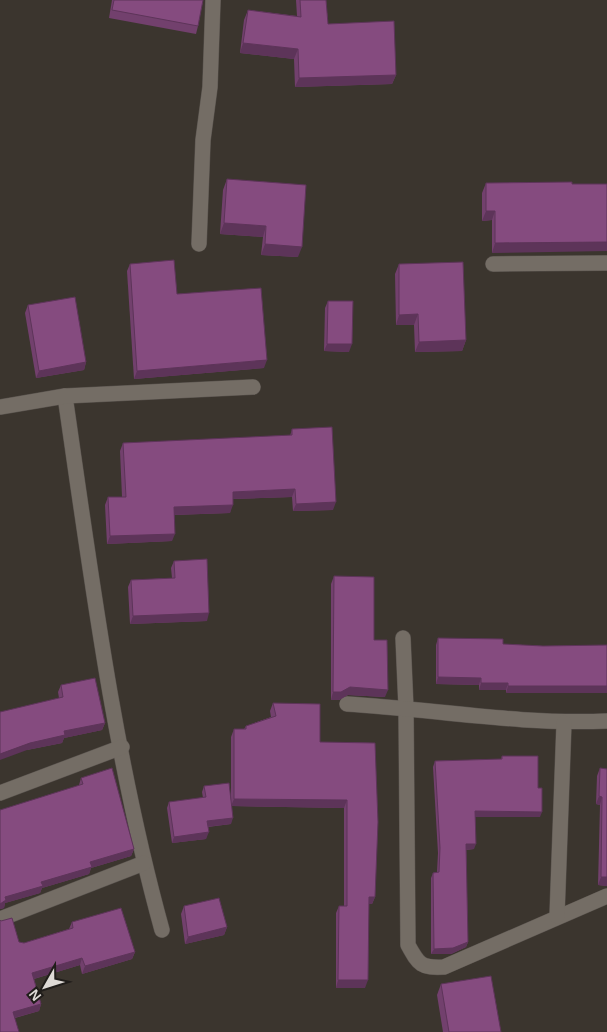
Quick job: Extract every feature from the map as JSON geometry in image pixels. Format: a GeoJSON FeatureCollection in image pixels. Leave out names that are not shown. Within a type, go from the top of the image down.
{"type":"FeatureCollection","features":[{"type":"Feature","properties":{"kind":"street"},"geometry":{"type":"LineString","coordinates":[[199,244],[203,140],[210,87],[213,0]]}},
{"type":"Feature","properties":{"kind":"street"},"geometry":{"type":"LineString","coordinates":[[492,264],[607,263]]}},
{"type":"Feature","properties":{"kind":"street"},"geometry":{"type":"LineString","coordinates":[[0,407],[65,396],[253,387]]}},
{"type":"Feature","properties":{"kind":"street"},"geometry":{"type":"LineString","coordinates":[[65,396],[96,605],[144,862],[162,930]]}},
{"type":"Feature","properties":{"kind":"street"},"geometry":{"type":"LineString","coordinates":[[402,638],[406,708],[408,946],[416,961],[426,967],[444,967],[557,916],[607,896]]}},
{"type":"Feature","properties":{"kind":"street"},"geometry":{"type":"LineString","coordinates":[[347,704],[564,723],[607,721]]}},
{"type":"Feature","properties":{"kind":"street"},"geometry":{"type":"LineString","coordinates":[[557,916],[564,723]]}},
{"type":"Feature","properties":{"kind":"street"},"geometry":{"type":"LineString","coordinates":[[0,793],[122,747]]}},
{"type":"Feature","properties":{"kind":"street"},"geometry":{"type":"LineString","coordinates":[[0,919],[144,862]]}},
{"type":"Feature","properties":{"kind":"building"},"geometry":{"type":"Polygon","coordinates":[[[114,0],[203,0],[198,26],[112,10],[114,0]]]}},
{"type":"Feature","properties":{"kind":"building"},"geometry":{"type":"Polygon","coordinates":[[[300,0],[326,0],[328,24],[394,21],[396,75],[299,78],[298,49],[243,43],[248,10],[301,17],[300,0]]]}},
{"type":"Feature","properties":{"kind":"building"},"geometry":{"type":"Polygon","coordinates":[[[227,179],[306,185],[302,247],[265,244],[266,226],[224,223],[227,179]]]}},
{"type":"Feature","properties":{"kind":"building"},"geometry":{"type":"Polygon","coordinates":[[[572,182],[572,184],[607,184],[607,242],[495,243],[495,211],[486,211],[486,183],[572,182]]]}},
{"type":"Feature","properties":{"kind":"building"},"geometry":{"type":"Polygon","coordinates":[[[174,260],[177,294],[261,288],[267,360],[137,371],[130,264],[174,260]]]}},
{"type":"Feature","properties":{"kind":"building"},"geometry":{"type":"Polygon","coordinates":[[[463,262],[466,340],[419,342],[418,314],[399,315],[399,264],[463,262]]]}},
{"type":"Feature","properties":{"kind":"building"},"geometry":{"type":"Polygon","coordinates":[[[75,297],[86,362],[39,371],[28,305],[75,297]]]}},
{"type":"Feature","properties":{"kind":"building"},"geometry":{"type":"Polygon","coordinates":[[[328,301],[353,301],[352,344],[327,344],[328,301]]]}},
{"type":"Feature","properties":{"kind":"building"},"geometry":{"type":"Polygon","coordinates":[[[332,427],[336,502],[296,504],[295,489],[233,492],[233,505],[174,507],[175,534],[110,536],[108,497],[126,497],[123,443],[292,435],[292,429],[332,427]]]}},
{"type":"Feature","properties":{"kind":"building"},"geometry":{"type":"Polygon","coordinates":[[[207,559],[209,613],[133,616],[131,580],[175,578],[174,561],[207,559]]]}},
{"type":"Feature","properties":{"kind":"building"},"geometry":{"type":"Polygon","coordinates":[[[334,576],[374,577],[374,640],[387,640],[388,690],[350,687],[341,692],[333,692],[334,576]]]}},
{"type":"Feature","properties":{"kind":"building"},"geometry":{"type":"Polygon","coordinates":[[[438,638],[503,639],[503,644],[543,646],[607,645],[607,686],[508,686],[508,683],[481,683],[481,678],[438,677],[438,638]]]}},
{"type":"Feature","properties":{"kind":"building"},"geometry":{"type":"Polygon","coordinates":[[[95,678],[105,723],[64,731],[65,735],[30,743],[0,754],[0,712],[63,697],[61,685],[95,678]]]}},
{"type":"Feature","properties":{"kind":"building"},"geometry":{"type":"Polygon","coordinates":[[[273,703],[320,704],[320,742],[375,743],[378,822],[375,897],[369,897],[368,980],[338,980],[339,906],[347,906],[347,800],[234,799],[234,729],[246,729],[246,726],[276,716],[273,703]]]}},
{"type":"Feature","properties":{"kind":"building"},"geometry":{"type":"Polygon","coordinates":[[[502,756],[538,756],[538,788],[542,788],[542,812],[475,811],[476,844],[466,844],[468,942],[453,948],[434,949],[433,873],[439,872],[440,848],[435,761],[502,759],[502,756]]]}},
{"type":"Feature","properties":{"kind":"building"},"geometry":{"type":"Polygon","coordinates":[[[112,768],[134,849],[90,862],[92,867],[41,882],[43,886],[5,897],[6,900],[0,904],[0,810],[83,784],[81,778],[112,768]]]}},
{"type":"Feature","properties":{"kind":"building"},"geometry":{"type":"Polygon","coordinates":[[[600,768],[607,769],[607,877],[601,877],[602,797],[599,796],[600,768]]]}},
{"type":"Feature","properties":{"kind":"building"},"geometry":{"type":"Polygon","coordinates":[[[229,783],[233,818],[207,821],[209,832],[174,837],[169,802],[206,797],[204,786],[229,783]]]}},
{"type":"Feature","properties":{"kind":"building"},"geometry":{"type":"Polygon","coordinates":[[[219,898],[227,927],[188,937],[184,906],[219,898]]]}},
{"type":"Feature","properties":{"kind":"building"},"geometry":{"type":"Polygon","coordinates":[[[121,908],[135,952],[85,966],[82,958],[32,973],[41,1004],[13,1012],[19,1032],[0,1032],[0,920],[12,918],[19,942],[24,943],[73,928],[72,922],[121,908]]]}},
{"type":"Feature","properties":{"kind":"building"},"geometry":{"type":"Polygon","coordinates":[[[491,976],[501,1032],[449,1032],[441,984],[491,976]]]}}]}
